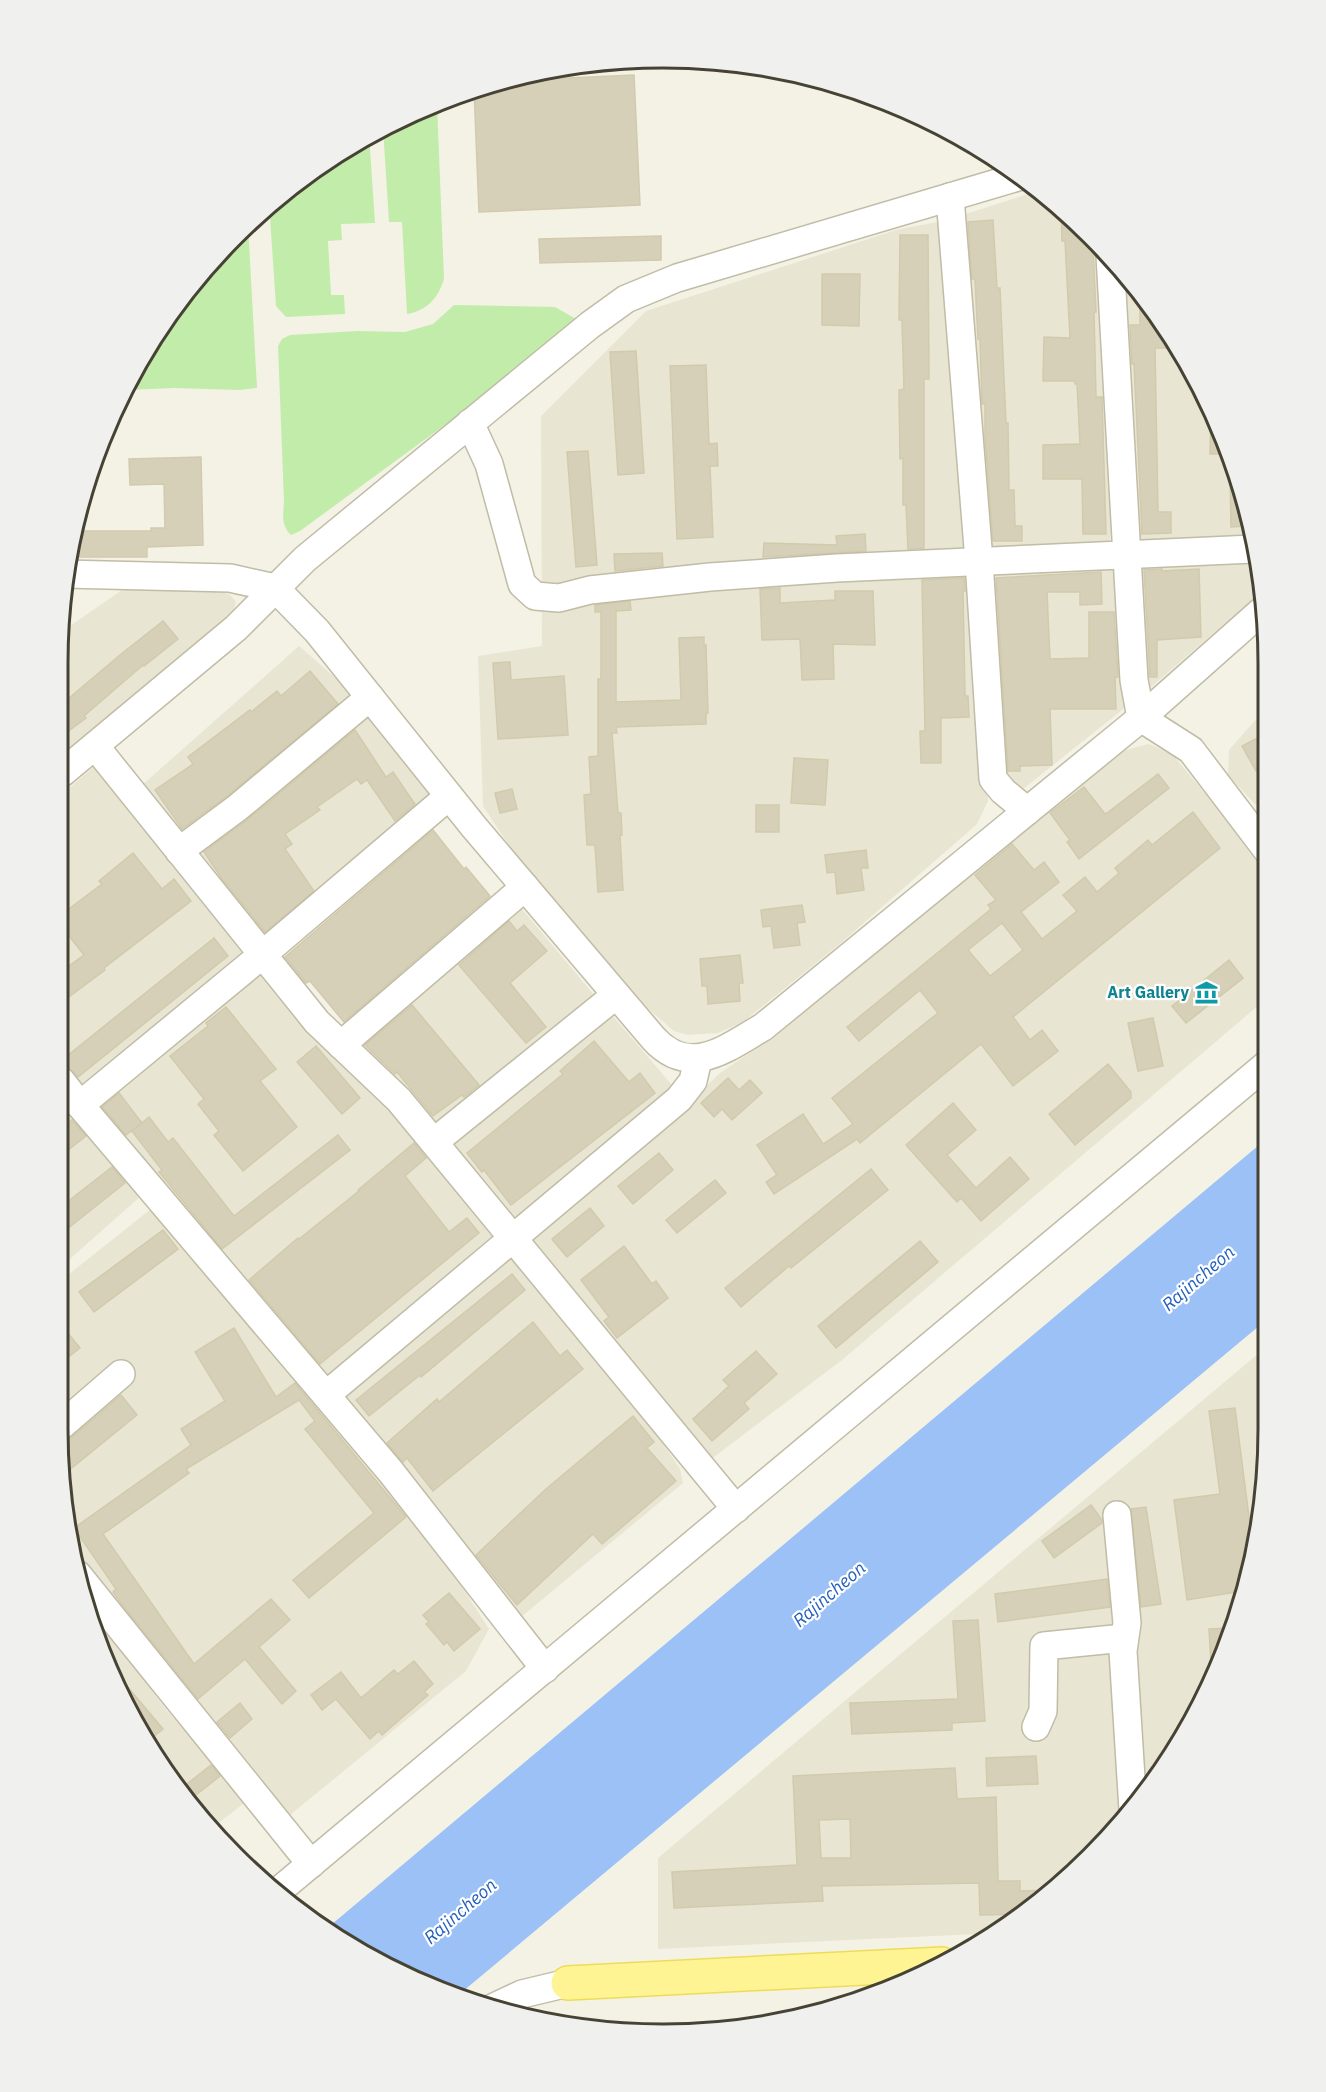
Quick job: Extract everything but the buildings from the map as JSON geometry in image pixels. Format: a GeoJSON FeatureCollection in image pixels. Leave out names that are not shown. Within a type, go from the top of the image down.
{"type":"FeatureCollection","features":[{"type":"Feature","properties":{"kind":"main road"},"geometry":{"type":"LineString","coordinates":[[568,1983],[922,1965]]}},
{"type":"Feature","properties":{"kind":"street"},"geometry":{"type":"LineString","coordinates":[[68,768],[236,628],[305,559],[590,325],[626,299],[677,278],[1010,179]]}},
{"type":"Feature","properties":{"kind":"street"},"geometry":{"type":"LineString","coordinates":[[950,197],[979,561],[993,779],[1003,791],[1027,811]]}},
{"type":"Feature","properties":{"kind":"street"},"geometry":{"type":"LineString","coordinates":[[1111,270],[1125,554],[1134,680],[1141,717],[1191,750],[1258,838]]}},
{"type":"Feature","properties":{"kind":"street"},"geometry":{"type":"LineString","coordinates":[[470,423],[489,464],[522,584],[535,596],[559,598],[590,590],[710,577],[979,561],[1247,549]]}},
{"type":"Feature","properties":{"kind":"street"},"geometry":{"type":"LineString","coordinates":[[75,574],[230,578],[275,588],[317,631],[449,796],[665,1051],[698,1059],[719,1053],[764,1027],[1141,717],[1256,616]]}},
{"type":"Feature","properties":{"kind":"street"},"geometry":{"type":"LineString","coordinates":[[179,851],[237,808],[370,697]]}},
{"type":"Feature","properties":{"kind":"street"},"geometry":{"type":"LineString","coordinates":[[95,746],[317,1022],[399,1100],[736,1509]]}},
{"type":"Feature","properties":{"kind":"street"},"geometry":{"type":"LineString","coordinates":[[80,1105],[262,955],[449,796]]}},
{"type":"Feature","properties":{"kind":"street"},"geometry":{"type":"LineString","coordinates":[[341,1045],[525,887]]}},
{"type":"Feature","properties":{"kind":"street"},"geometry":{"type":"LineString","coordinates":[[434,1142],[616,994]]}},
{"type":"Feature","properties":{"kind":"street"},"geometry":{"type":"LineString","coordinates":[[326,1395],[679,1099],[693,1081],[698,1059]]}},
{"type":"Feature","properties":{"kind":"street"},"geometry":{"type":"LineString","coordinates":[[283,1887],[1258,1072]]}},
{"type":"Feature","properties":{"kind":"street"},"geometry":{"type":"LineString","coordinates":[[68,1090],[390,1472],[545,1669]]}},
{"type":"Feature","properties":{"kind":"street"},"geometry":{"type":"LineString","coordinates":[[68,1420],[121,1374]]}},
{"type":"Feature","properties":{"kind":"street"},"geometry":{"type":"LineString","coordinates":[[1117,1515],[1126,1604],[1127,1623],[1123,1651],[1132,1796]]}},
{"type":"Feature","properties":{"kind":"street"},"geometry":{"type":"LineString","coordinates":[[90,1590],[311,1864]]}},
{"type":"Feature","properties":{"kind":"street"},"geometry":{"type":"LineString","coordinates":[[1036,1727],[1043,1711],[1044,1646],[1124,1638]]}},
{"type":"Feature","properties":{"kind":"street"},"geometry":{"type":"LineString","coordinates":[[503,2002],[522,1994],[568,1983]]}},
{"type":"Feature","properties":{"kind":"shaded area"},"geometry":{"type":"Polygon","coordinates":[[[1029,194],[1056,215],[1099,257],[1112,525],[1110,539],[1103,546],[991,550],[958,224],[966,214],[1029,194]]]}},
{"type":"Feature","properties":{"kind":"shaded area"},"geometry":{"type":"Polygon","coordinates":[[[942,221],[980,657],[988,801],[977,824],[842,942],[743,1022],[718,1033],[688,1035],[674,1031],[646,1007],[508,844],[483,806],[478,656],[542,646],[541,416],[646,311],[896,230],[942,221]]]}},
{"type":"Feature","properties":{"kind":"shaded area"},"geometry":{"type":"Polygon","coordinates":[[[1120,281],[1158,332],[1197,400],[1227,472],[1244,534],[1148,541],[1135,539],[1120,281]]]}},
{"type":"Feature","properties":{"kind":"shaded area"},"geometry":{"type":"Polygon","coordinates":[[[1249,561],[1253,585],[1254,598],[1151,687],[1140,686],[1138,562],[1249,561]]]}},
{"type":"Feature","properties":{"kind":"shaded area"},"geometry":{"type":"Polygon","coordinates":[[[1110,566],[1114,569],[1126,705],[1018,793],[1005,784],[988,569],[1110,566]]]}},
{"type":"Feature","properties":{"kind":"shaded area"},"geometry":{"type":"Polygon","coordinates":[[[128,586],[205,586],[230,595],[236,602],[233,612],[68,758],[69,627],[128,586]]]}},
{"type":"Feature","properties":{"kind":"shaded area"},"geometry":{"type":"Polygon","coordinates":[[[299,646],[347,688],[353,702],[182,841],[140,787],[299,646]]]}},
{"type":"Feature","properties":{"kind":"shaded area"},"geometry":{"type":"Polygon","coordinates":[[[364,711],[435,802],[264,944],[191,850],[364,711]]]}},
{"type":"Feature","properties":{"kind":"shaded area"},"geometry":{"type":"Polygon","coordinates":[[[1258,717],[1258,807],[1228,775],[1229,750],[1258,717]]]}},
{"type":"Feature","properties":{"kind":"shaded area"},"geometry":{"type":"Polygon","coordinates":[[[1149,744],[1173,755],[1258,857],[1258,1006],[842,1360],[710,1460],[528,1240],[644,1146],[720,1073],[760,1046],[1091,769],[1125,750],[1149,744]]]}},
{"type":"Feature","properties":{"kind":"shaded area"},"geometry":{"type":"Polygon","coordinates":[[[95,766],[251,955],[83,1093],[68,1079],[68,789],[95,766]]]}},
{"type":"Feature","properties":{"kind":"shaded area"},"geometry":{"type":"Polygon","coordinates":[[[517,903],[599,1001],[438,1130],[354,1040],[517,903]]]}},
{"type":"Feature","properties":{"kind":"shaded area"},"geometry":{"type":"Polygon","coordinates":[[[259,969],[404,1118],[499,1237],[325,1382],[91,1107],[259,969]]]}},
{"type":"Feature","properties":{"kind":"shaded area"},"geometry":{"type":"Polygon","coordinates":[[[612,1015],[672,1085],[675,1094],[519,1224],[453,1146],[455,1138],[612,1015]]]}},
{"type":"Feature","properties":{"kind":"shaded area"},"geometry":{"type":"Polygon","coordinates":[[[68,1101],[142,1195],[68,1261],[68,1101]]]}},
{"type":"Feature","properties":{"kind":"shaded area"},"geometry":{"type":"Polygon","coordinates":[[[156,1205],[416,1514],[489,1629],[466,1671],[290,1815],[280,1810],[161,1673],[87,1577],[79,1545],[69,1468],[68,1275],[156,1205]]]}},
{"type":"Feature","properties":{"kind":"shaded area"},"geometry":{"type":"Polygon","coordinates":[[[513,1249],[625,1387],[680,1469],[683,1483],[521,1617],[336,1399],[513,1249]]]}},
{"type":"Feature","properties":{"kind":"shaded area"},"geometry":{"type":"Polygon","coordinates":[[[1258,1354],[1257,1468],[1253,1507],[1238,1583],[1213,1657],[1179,1727],[1158,1760],[1111,1822],[1056,1877],[978,1934],[658,1949],[658,1858],[1258,1354]]]}},
{"type":"Feature","properties":{"kind":"shaded area"},"geometry":{"type":"Polygon","coordinates":[[[100,1622],[167,1711],[236,1789],[244,1803],[217,1824],[191,1792],[147,1727],[113,1657],[100,1622]]]}},
{"type":"Feature","properties":{"kind":"green space"},"geometry":{"type":"Polygon","coordinates":[[[437,112],[444,279],[439,292],[431,302],[421,310],[407,314],[402,222],[389,222],[384,137],[437,112]]]}},
{"type":"Feature","properties":{"kind":"green space"},"geometry":{"type":"Polygon","coordinates":[[[370,145],[375,223],[341,224],[342,240],[328,241],[331,295],[344,295],[345,314],[286,317],[276,306],[270,215],[332,168],[370,145]]]}},
{"type":"Feature","properties":{"kind":"green space"},"geometry":{"type":"Polygon","coordinates":[[[249,236],[257,388],[240,390],[174,388],[134,390],[147,365],[191,300],[215,270],[249,236]]]}},
{"type":"Feature","properties":{"kind":"green space"},"geometry":{"type":"Polygon","coordinates":[[[454,305],[555,307],[576,319],[562,339],[300,531],[291,535],[284,524],[283,515],[278,346],[282,339],[290,335],[357,331],[405,332],[433,324],[454,305]]]}},
{"type":"Feature","properties":{"kind":"water","name":"Rajincheon"},"geometry":{"type":"Polygon","coordinates":[[[1258,1146],[1258,1327],[464,1990],[400,1963],[332,1924],[1258,1146]]]}},
{"type":"Feature","properties":{"kind":"place","name":"Art Gallery"},"geometry":{"type":"Point","coordinates":[1207,992]}}]}
